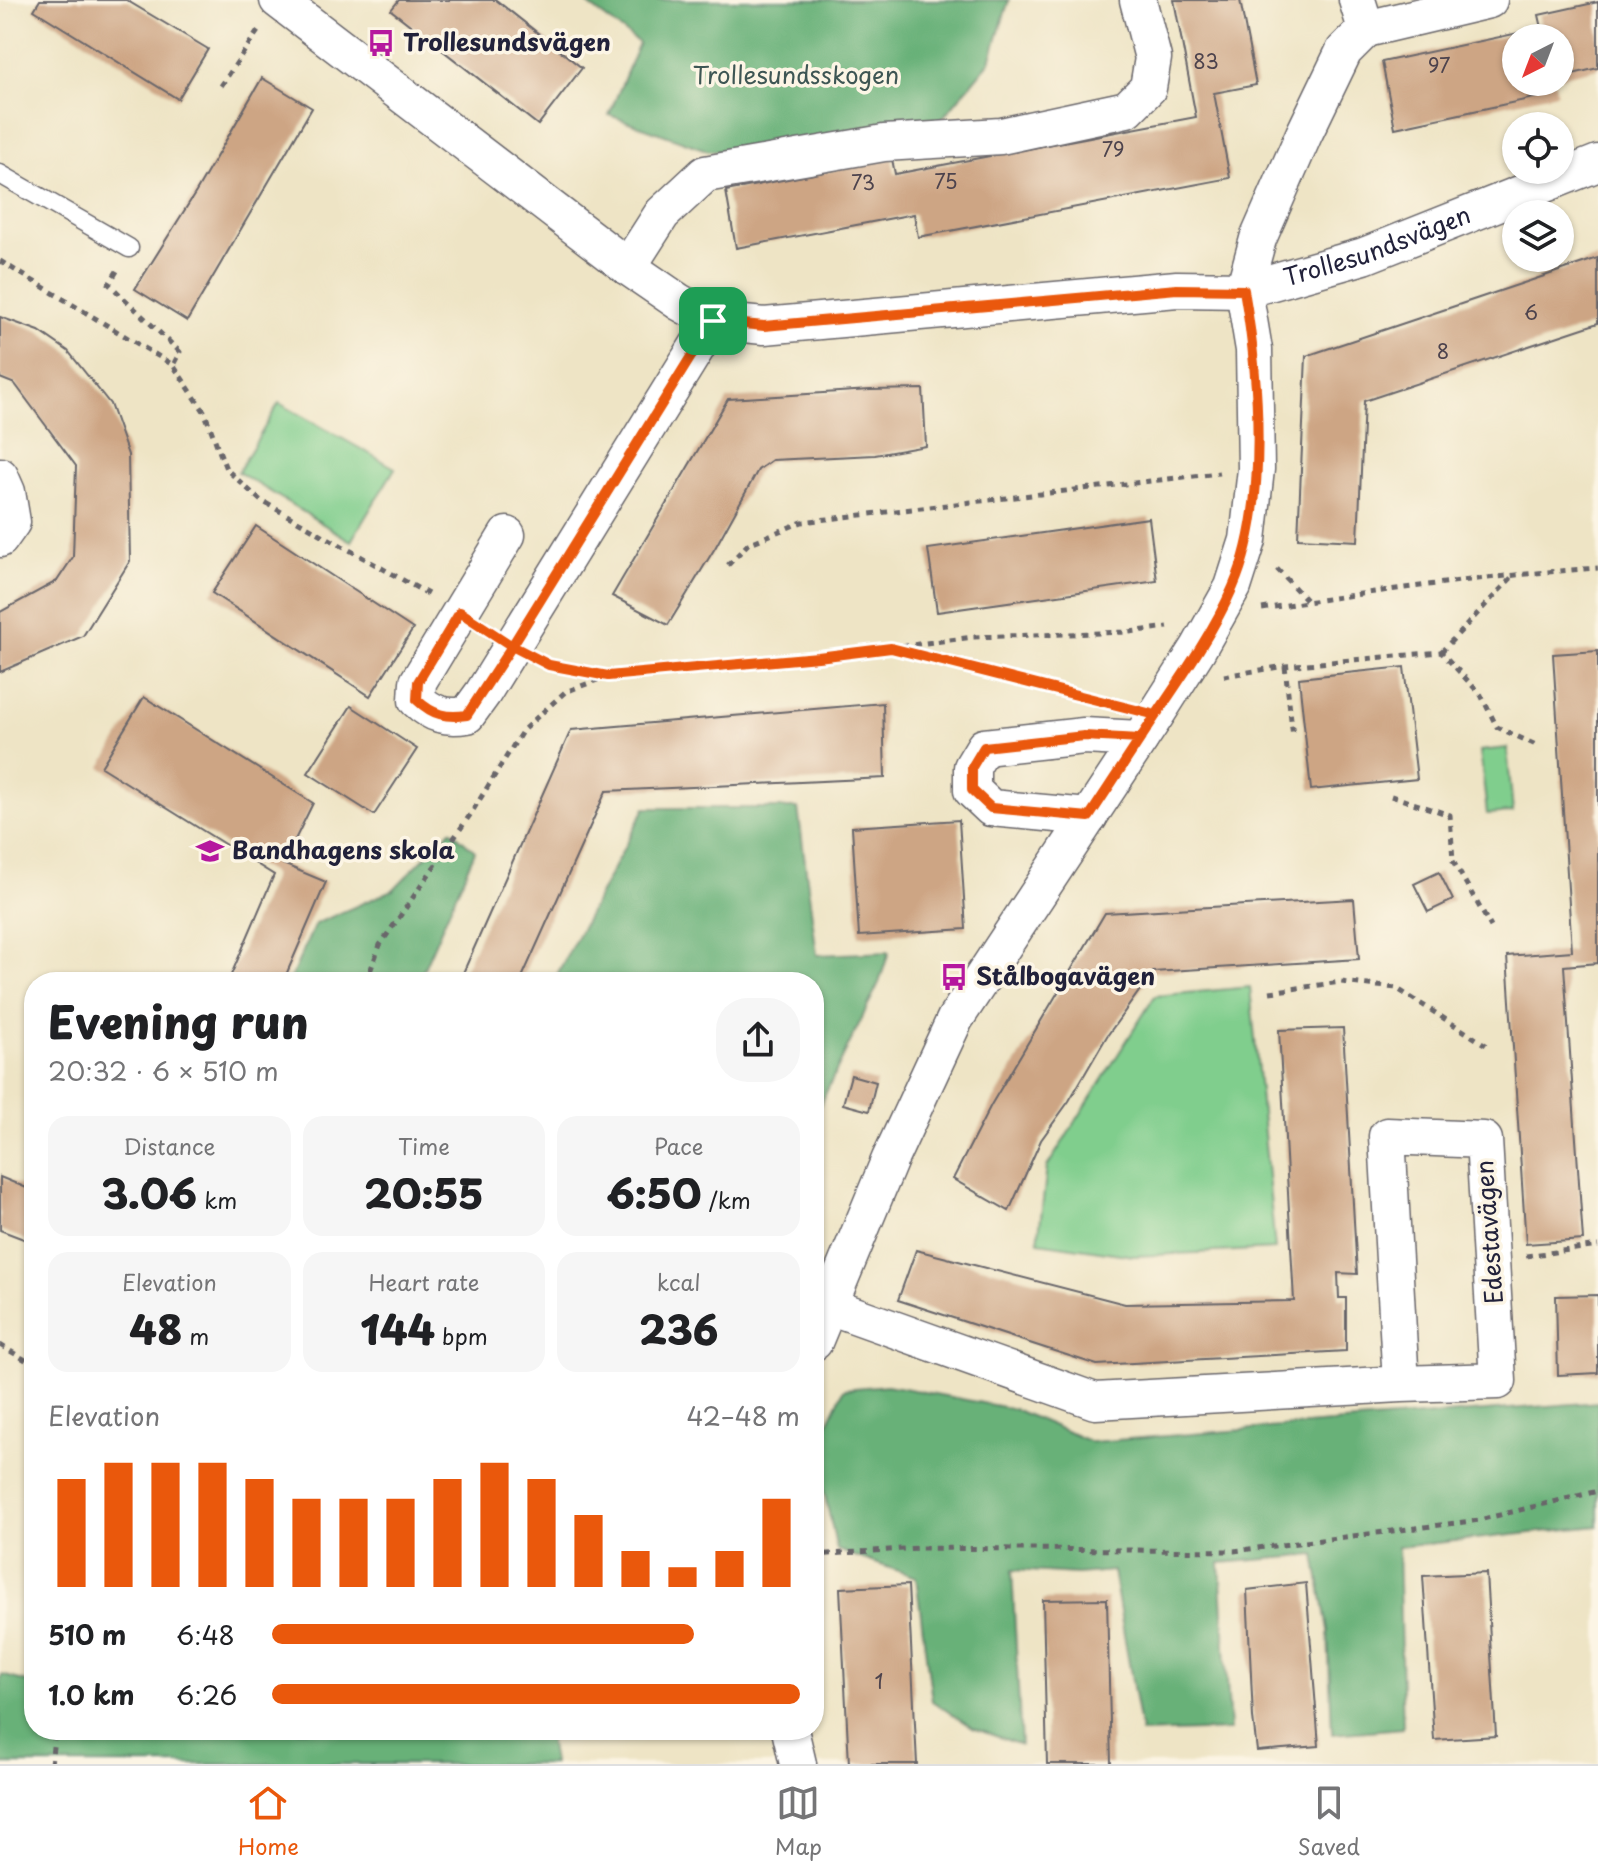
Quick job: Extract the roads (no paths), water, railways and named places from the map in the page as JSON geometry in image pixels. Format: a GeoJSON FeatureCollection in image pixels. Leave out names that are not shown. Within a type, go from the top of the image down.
{"type":"FeatureCollection","features":[{"type":"Feature","properties":{"kind":"street","name":"Trollesundsvägen"},"geometry":{"type":"LineString","coordinates":[[278,0],[628,267],[713,321],[764,326],[1177,289],[1244,290],[1364,256],[1598,163]]}},
{"type":"Feature","properties":{"kind":"street"},"geometry":{"type":"LineString","coordinates":[[628,267],[662,214],[705,174],[884,143],[1001,136],[1127,109],[1148,88],[1153,58],[1138,0]]}},
{"type":"Feature","properties":{"kind":"street","name":"Trollesundsvägen"},"geometry":{"type":"LineString","coordinates":[[1244,290],[1258,239],[1362,14],[1489,0]]}},
{"type":"Feature","properties":{"kind":"street"},"geometry":{"type":"LineString","coordinates":[[824,1317],[890,1159],[955,1019],[1198,649],[1233,587],[1248,540],[1256,469],[1254,350],[1244,290]]}},
{"type":"Feature","properties":{"kind":"street"},"geometry":{"type":"LineString","coordinates":[[507,535],[418,682],[417,700],[429,711],[449,718],[467,715],[713,321]]}},
{"type":"Feature","properties":{"kind":"street"},"geometry":{"type":"LineString","coordinates":[[0,476],[7,492],[12,522],[0,539]]}},
{"type":"Feature","properties":{"kind":"street"},"geometry":{"type":"LineString","coordinates":[[1089,817],[991,808],[972,790],[972,767],[984,747],[1084,736],[1140,739]]}},
{"type":"Feature","properties":{"kind":"street","name":"Edestavägen"},"geometry":{"type":"LineString","coordinates":[[824,1333],[1095,1401],[1498,1381],[1484,1140],[1387,1136],[1401,1384]]}},
{"type":"Feature","properties":{"kind":"street"},"geometry":{"type":"LineString","coordinates":[[792,1740],[798,1764]]}},
{"type":"Feature","properties":{"kind":"lane"},"geometry":{"type":"LineString","coordinates":[[0,174],[129,248]]}},
{"type":"Feature","properties":{"kind":"place","name":"Trollesundsvägen"},"geometry":{"type":"Point","coordinates":[381,43]}},
{"type":"Feature","properties":{"kind":"place","name":"Bandhagens skola"},"geometry":{"type":"Point","coordinates":[210,851]}},
{"type":"Feature","properties":{"kind":"place","name":"Stålbogavägen"},"geometry":{"type":"Point","coordinates":[954,977]}},
{"type":"Feature","properties":{"kind":"park label","name":"Trollesundsskogen"},"geometry":{"type":"Point","coordinates":[796,76]}}]}
